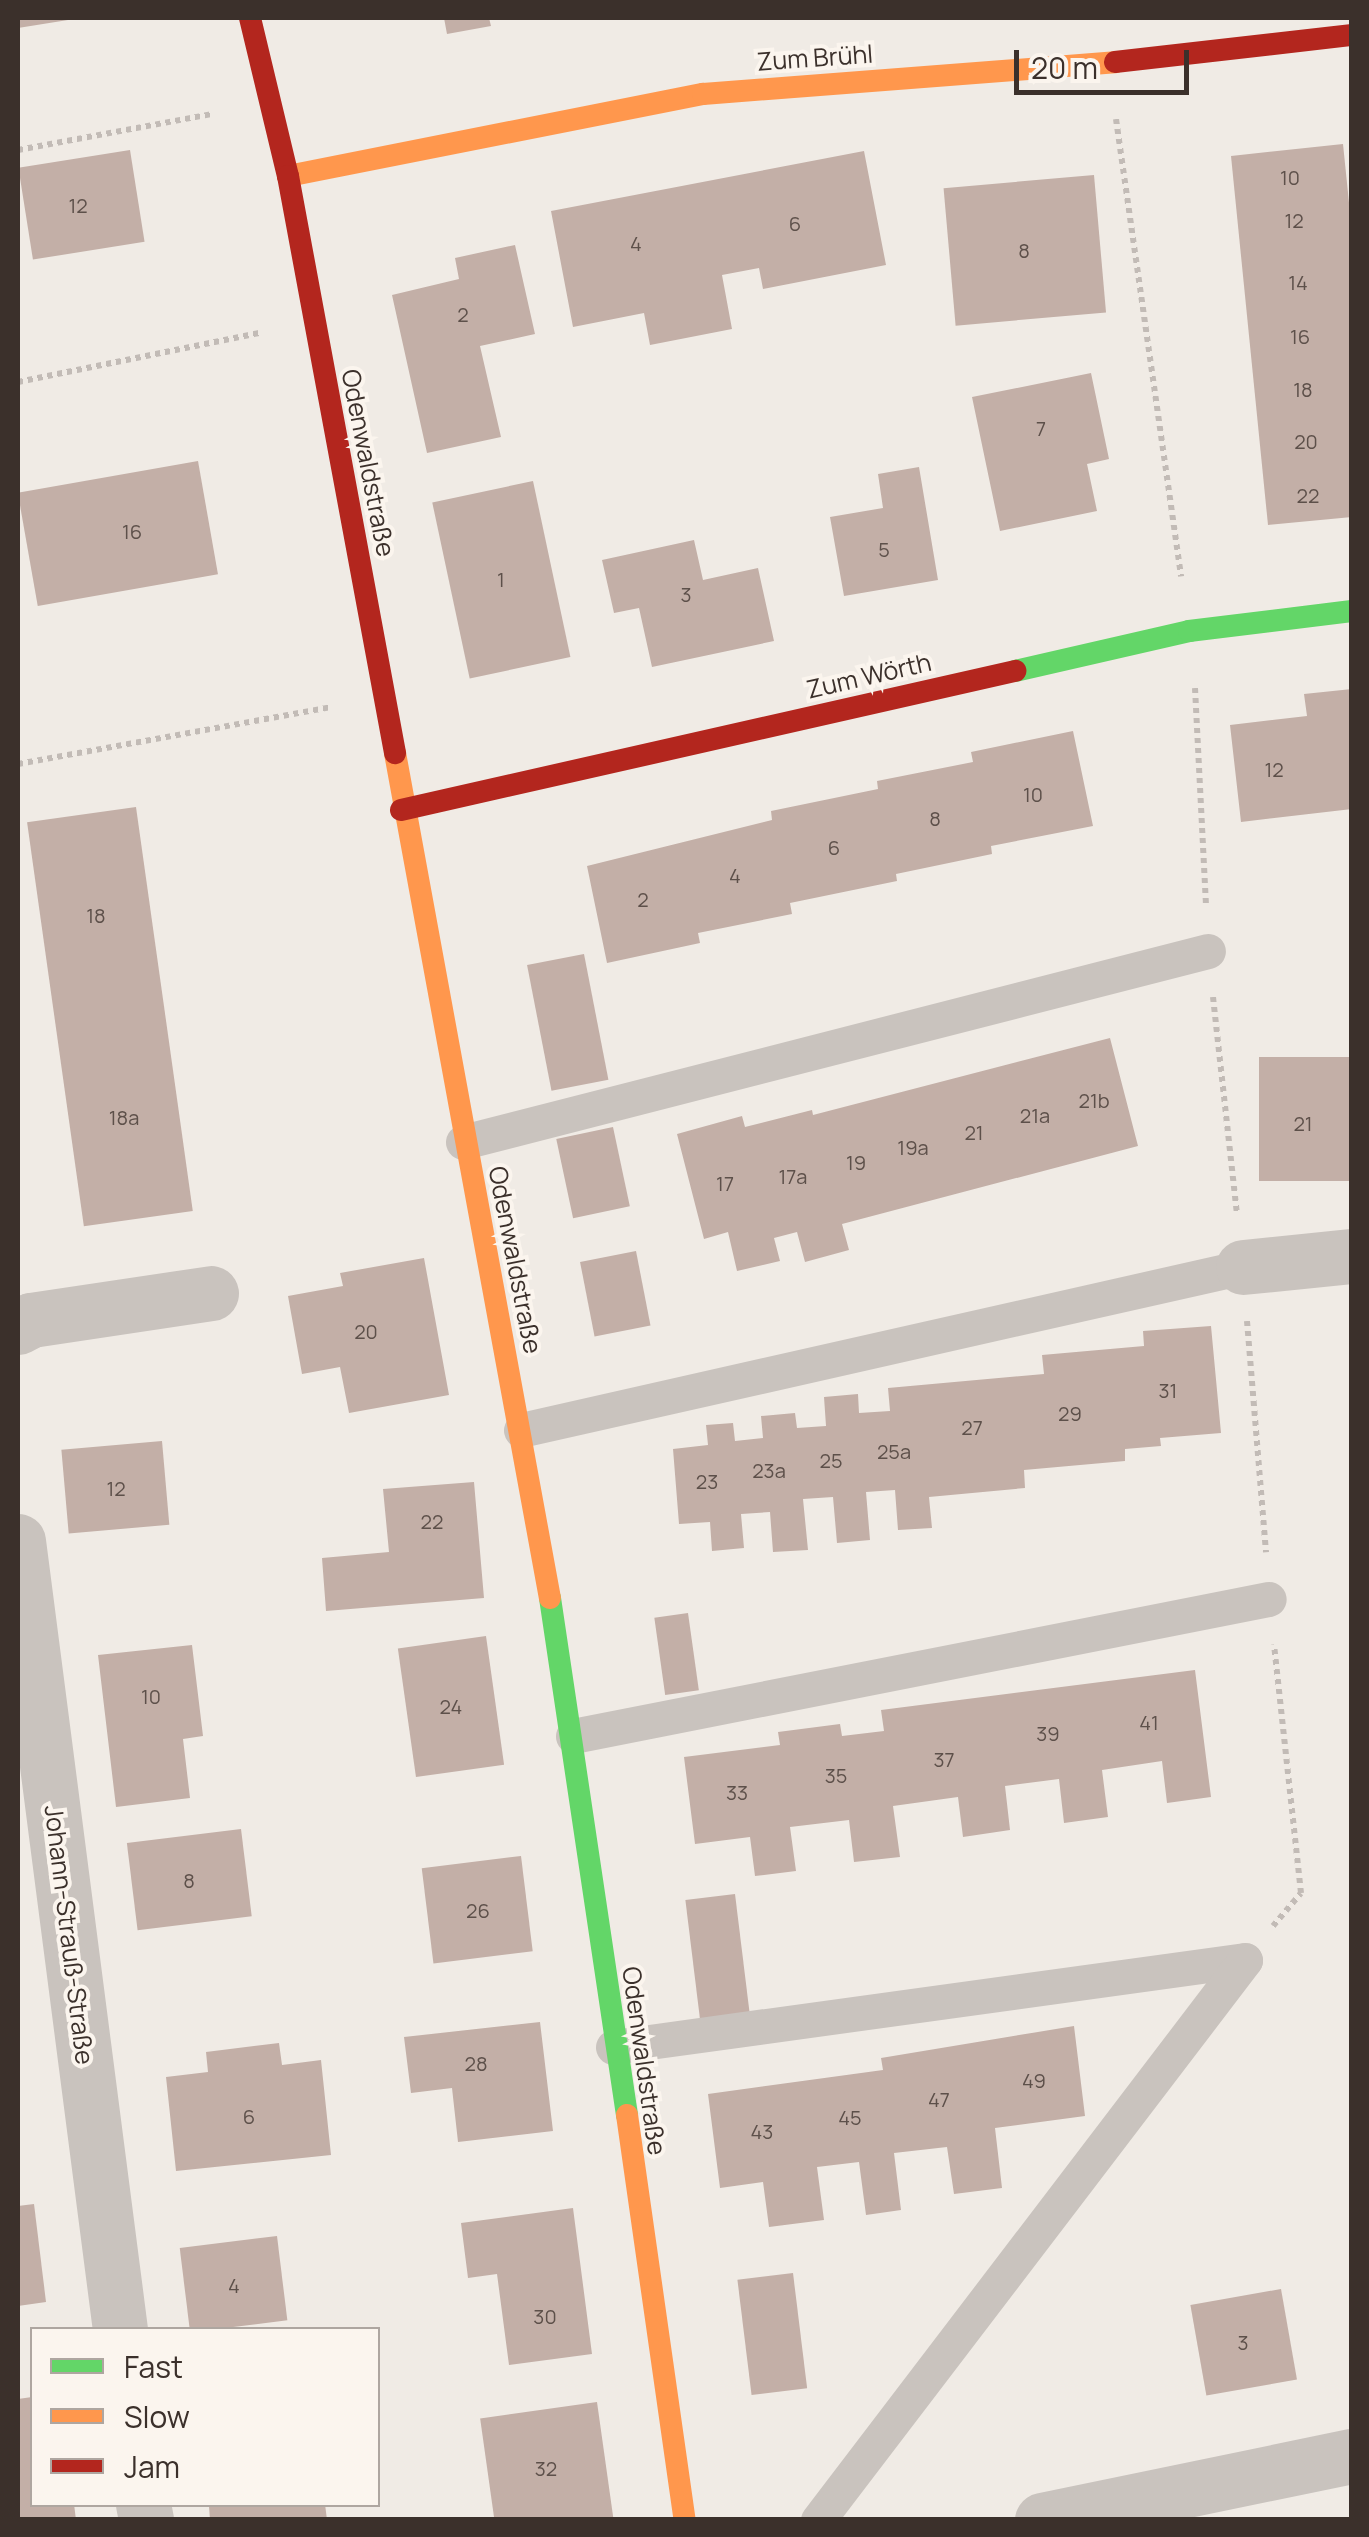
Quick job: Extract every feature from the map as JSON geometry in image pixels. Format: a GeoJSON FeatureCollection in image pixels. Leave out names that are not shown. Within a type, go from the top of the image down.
{"type":"FeatureCollection","features":[{"type":"Feature","properties":{"kind":"street","name":"Odenwaldstraße"},"geometry":{"type":"LineString","coordinates":[[250,18],[288,176],[401,810],[521,1430],[573,1736],[613,2047],[685,2520]]}},
{"type":"Feature","properties":{"kind":"street","name":"Zum Brühl"},"geometry":{"type":"LineString","coordinates":[[288,176],[703,94],[1109,63],[1352,35]]}},
{"type":"Feature","properties":{"kind":"street","name":"Zum Wörth"},"geometry":{"type":"LineString","coordinates":[[401,810],[1190,631],[1352,611]]}},
{"type":"Feature","properties":{"kind":"street"},"geometry":{"type":"LineString","coordinates":[[1243,1267],[1352,1256]]}},
{"type":"Feature","properties":{"kind":"street"},"geometry":{"type":"LineString","coordinates":[[18,1327],[212,1294]]}},
{"type":"Feature","properties":{"kind":"street","name":"Johann-Strauß-Straße"},"geometry":{"type":"LineString","coordinates":[[18,1541],[120,2327]]}},
{"type":"Feature","properties":{"kind":"street"},"geometry":{"type":"LineString","coordinates":[[1042,2520],[1352,2456]]}},
{"type":"Feature","properties":{"kind":"lane"},"geometry":{"type":"LineString","coordinates":[[463,1142],[1208,951]]}},
{"type":"Feature","properties":{"kind":"lane"},"geometry":{"type":"LineString","coordinates":[[521,1430],[1243,1267]]}},
{"type":"Feature","properties":{"kind":"lane"},"geometry":{"type":"LineString","coordinates":[[573,1736],[1269,1600]]}},
{"type":"Feature","properties":{"kind":"lane"},"geometry":{"type":"LineString","coordinates":[[613,2047],[1245,1960]]}},
{"type":"Feature","properties":{"kind":"lane"},"geometry":{"type":"LineString","coordinates":[[818,2520],[1245,1960]]}},
{"type":"Feature","properties":{"kind":"path"},"geometry":{"type":"LineString","coordinates":[[1109,63],[1190,631],[1208,951],[1243,1267],[1269,1600],[1300,1893],[1245,1960]]}},
{"type":"Feature","properties":{"kind":"path"},"geometry":{"type":"LineString","coordinates":[[18,150],[270,104]]}},
{"type":"Feature","properties":{"kind":"path"},"geometry":{"type":"LineString","coordinates":[[18,382],[314,322]]}},
{"type":"Feature","properties":{"kind":"path"},"geometry":{"type":"LineString","coordinates":[[18,764],[384,698]]}},
{"type":"Feature","properties":{"kind":"building"},"geometry":{"type":"Polygon","coordinates":[[[18,18],[68,18],[68,20],[18,28],[18,18]]]}},
{"type":"Feature","properties":{"kind":"building"},"geometry":{"type":"Polygon","coordinates":[[[444,18],[489,18],[491,26],[447,34],[444,18]]]}},
{"type":"Feature","properties":{"kind":"building"},"geometry":{"type":"Polygon","coordinates":[[[1343,144],[1352,232],[1352,517],[1268,525],[1231,156],[1343,144]]]}},
{"type":"Feature","properties":{"kind":"building"},"geometry":{"type":"Polygon","coordinates":[[[130,150],[145,242],[33,260],[18,168],[130,150]]]}},
{"type":"Feature","properties":{"kind":"building"},"geometry":{"type":"Polygon","coordinates":[[[864,151],[886,265],[763,289],[759,268],[722,275],[732,329],[650,345],[644,313],[573,327],[551,211],[864,151]]]}},
{"type":"Feature","properties":{"kind":"building"},"geometry":{"type":"Polygon","coordinates":[[[1094,175],[1106,312],[956,326],[944,188],[1094,175]]]}},
{"type":"Feature","properties":{"kind":"building"},"geometry":{"type":"Polygon","coordinates":[[[515,245],[535,334],[480,346],[501,437],[427,453],[392,295],[459,279],[455,258],[515,245]]]}},
{"type":"Feature","properties":{"kind":"building"},"geometry":{"type":"Polygon","coordinates":[[[1091,373],[1109,459],[1087,464],[1097,511],[1000,531],[972,397],[1091,373]]]}},
{"type":"Feature","properties":{"kind":"building"},"geometry":{"type":"Polygon","coordinates":[[[198,461],[218,574],[38,606],[18,493],[198,461]]]}},
{"type":"Feature","properties":{"kind":"building"},"geometry":{"type":"Polygon","coordinates":[[[919,467],[938,580],[844,596],[830,517],[883,508],[878,474],[919,467]]]}},
{"type":"Feature","properties":{"kind":"building"},"geometry":{"type":"Polygon","coordinates":[[[533,481],[570,657],[470,678],[432,502],[533,481]]]}},
{"type":"Feature","properties":{"kind":"building"},"geometry":{"type":"Polygon","coordinates":[[[694,540],[703,580],[758,568],[774,641],[652,667],[639,608],[614,613],[602,560],[694,540]]]}},
{"type":"Feature","properties":{"kind":"building"},"geometry":{"type":"Polygon","coordinates":[[[1352,689],[1352,809],[1241,822],[1230,725],[1307,716],[1304,694],[1352,689]]]}},
{"type":"Feature","properties":{"kind":"building"},"geometry":{"type":"Polygon","coordinates":[[[1073,731],[1093,826],[991,846],[992,854],[896,874],[897,881],[790,903],[792,914],[698,933],[700,943],[607,963],[587,866],[772,820],[771,811],[878,789],[877,781],[973,762],[971,752],[1073,731]]]}},
{"type":"Feature","properties":{"kind":"building"},"geometry":{"type":"Polygon","coordinates":[[[136,807],[193,1211],[84,1226],[27,822],[136,807]]]}},
{"type":"Feature","properties":{"kind":"building"},"geometry":{"type":"Polygon","coordinates":[[[584,954],[608,1080],[551,1091],[527,965],[584,954]]]}},
{"type":"Feature","properties":{"kind":"building"},"geometry":{"type":"Polygon","coordinates":[[[1110,1038],[1138,1146],[842,1224],[849,1250],[805,1262],[797,1232],[774,1238],[780,1261],[737,1271],[728,1232],[704,1239],[677,1134],[742,1116],[745,1127],[812,1110],[813,1115],[1110,1038]]]}},
{"type":"Feature","properties":{"kind":"building"},"geometry":{"type":"Polygon","coordinates":[[[1259,1057],[1352,1057],[1352,1181],[1259,1181],[1259,1057]]]}},
{"type":"Feature","properties":{"kind":"building"},"geometry":{"type":"Polygon","coordinates":[[[613,1127],[630,1206],[573,1218],[556,1139],[613,1127]]]}},
{"type":"Feature","properties":{"kind":"building"},"geometry":{"type":"Polygon","coordinates":[[[636,1251],[651,1326],[595,1336],[580,1262],[636,1251]]]}},
{"type":"Feature","properties":{"kind":"building"},"geometry":{"type":"Polygon","coordinates":[[[424,1258],[449,1395],[349,1413],[340,1367],[302,1374],[288,1296],[343,1286],[340,1273],[424,1258]]]}},
{"type":"Feature","properties":{"kind":"building"},"geometry":{"type":"Polygon","coordinates":[[[1211,1326],[1221,1433],[1160,1438],[1161,1446],[1125,1449],[1125,1461],[1024,1470],[1025,1488],[929,1497],[932,1528],[898,1530],[895,1490],[866,1492],[870,1540],[837,1543],[833,1497],[803,1499],[808,1550],[773,1552],[770,1512],[741,1514],[744,1548],[712,1551],[710,1522],[679,1524],[673,1449],[708,1445],[706,1425],[733,1423],[735,1441],[763,1438],[761,1416],[795,1413],[797,1428],[826,1426],[824,1397],[858,1394],[859,1413],[890,1411],[888,1388],[1044,1374],[1042,1355],[1144,1346],[1143,1331],[1211,1326]]]}},
{"type":"Feature","properties":{"kind":"building"},"geometry":{"type":"Polygon","coordinates":[[[162,1441],[169,1525],[69,1533],[61,1450],[162,1441]]]}},
{"type":"Feature","properties":{"kind":"building"},"geometry":{"type":"Polygon","coordinates":[[[474,1482],[484,1598],[326,1611],[322,1558],[389,1552],[383,1489],[474,1482]]]}},
{"type":"Feature","properties":{"kind":"building"},"geometry":{"type":"Polygon","coordinates":[[[688,1613],[699,1690],[665,1695],[654,1618],[688,1613]]]}},
{"type":"Feature","properties":{"kind":"building"},"geometry":{"type":"Polygon","coordinates":[[[486,1636],[504,1765],[416,1777],[398,1648],[486,1636]]]}},
{"type":"Feature","properties":{"kind":"building"},"geometry":{"type":"Polygon","coordinates":[[[192,1645],[203,1736],[183,1739],[190,1798],[116,1807],[98,1655],[192,1645]]]}},
{"type":"Feature","properties":{"kind":"building"},"geometry":{"type":"Polygon","coordinates":[[[1195,1670],[1211,1797],[1167,1803],[1162,1761],[1102,1770],[1108,1817],[1064,1823],[1059,1779],[1005,1786],[1010,1830],[963,1837],[958,1797],[893,1806],[900,1857],[854,1862],[849,1820],[790,1827],[796,1871],[755,1876],[750,1837],[695,1844],[684,1757],[780,1745],[778,1732],[840,1724],[842,1736],[884,1731],[881,1710],[1195,1670]]]}},
{"type":"Feature","properties":{"kind":"building"},"geometry":{"type":"Polygon","coordinates":[[[241,1829],[252,1916],[138,1930],[127,1843],[241,1829]]]}},
{"type":"Feature","properties":{"kind":"building"},"geometry":{"type":"Polygon","coordinates":[[[521,1856],[533,1951],[433,1963],[422,1868],[521,1856]]]}},
{"type":"Feature","properties":{"kind":"building"},"geometry":{"type":"Polygon","coordinates":[[[735,1894],[750,2018],[701,2024],[685,1900],[735,1894]]]}},
{"type":"Feature","properties":{"kind":"building"},"geometry":{"type":"Polygon","coordinates":[[[540,2022],[553,2131],[458,2142],[452,2088],[411,2093],[404,2037],[540,2022]]]}},
{"type":"Feature","properties":{"kind":"building"},"geometry":{"type":"Polygon","coordinates":[[[1074,2026],[1085,2116],[995,2128],[1002,2188],[954,2194],[947,2147],[894,2153],[901,2210],[866,2215],[859,2162],[817,2167],[824,2220],[769,2227],[763,2182],[720,2188],[708,2094],[883,2070],[881,2058],[1074,2026]]]}},
{"type":"Feature","properties":{"kind":"building"},"geometry":{"type":"Polygon","coordinates":[[[279,2043],[282,2065],[321,2060],[331,2155],[176,2171],[166,2077],[208,2072],[206,2052],[279,2043]]]}},
{"type":"Feature","properties":{"kind":"building"},"geometry":{"type":"Polygon","coordinates":[[[34,2204],[46,2302],[18,2306],[18,2206],[34,2204]]]}},
{"type":"Feature","properties":{"kind":"building"},"geometry":{"type":"Polygon","coordinates":[[[573,2208],[592,2354],[509,2365],[497,2274],[468,2278],[461,2223],[573,2208]]]}},
{"type":"Feature","properties":{"kind":"building"},"geometry":{"type":"Polygon","coordinates":[[[277,2236],[287,2320],[189,2327],[180,2248],[277,2236]]]}},
{"type":"Feature","properties":{"kind":"building"},"geometry":{"type":"Polygon","coordinates":[[[793,2273],[807,2388],[752,2395],[737,2280],[793,2273]]]}},
{"type":"Feature","properties":{"kind":"building"},"geometry":{"type":"Polygon","coordinates":[[[1281,2289],[1297,2380],[1206,2396],[1190,2305],[1281,2289]]]}},
{"type":"Feature","properties":{"kind":"building"},"geometry":{"type":"Polygon","coordinates":[[[30,2397],[30,2507],[74,2507],[76,2520],[18,2520],[18,2399],[30,2397]]]}},
{"type":"Feature","properties":{"kind":"building"},"geometry":{"type":"Polygon","coordinates":[[[597,2402],[614,2520],[494,2520],[480,2418],[597,2402]]]}},
{"type":"Feature","properties":{"kind":"building"},"geometry":{"type":"Polygon","coordinates":[[[209,2507],[325,2507],[327,2520],[210,2520],[209,2507]]]}},
{"type":"Feature","properties":{"kind":"traffic: fast"},"geometry":{"type":"LineString","coordinates":[[1015,671],[1189,631],[1352,611]]}},
{"type":"Feature","properties":{"kind":"traffic: fast"},"geometry":{"type":"LineString","coordinates":[[550,1598],[627,2115]]}},
{"type":"Feature","properties":{"kind":"traffic: slow"},"geometry":{"type":"LineString","coordinates":[[288,176],[703,94],[1115,62]]}},
{"type":"Feature","properties":{"kind":"traffic: slow"},"geometry":{"type":"LineString","coordinates":[[395,753],[550,1598]]}},
{"type":"Feature","properties":{"kind":"traffic: slow"},"geometry":{"type":"LineString","coordinates":[[627,2115],[685,2520]]}},
{"type":"Feature","properties":{"kind":"traffic: jam"},"geometry":{"type":"LineString","coordinates":[[250,18],[288,176],[395,753]]}},
{"type":"Feature","properties":{"kind":"traffic: jam"},"geometry":{"type":"LineString","coordinates":[[1115,62],[1352,35]]}},
{"type":"Feature","properties":{"kind":"traffic: jam"},"geometry":{"type":"LineString","coordinates":[[401,810],[1015,671]]}}]}
